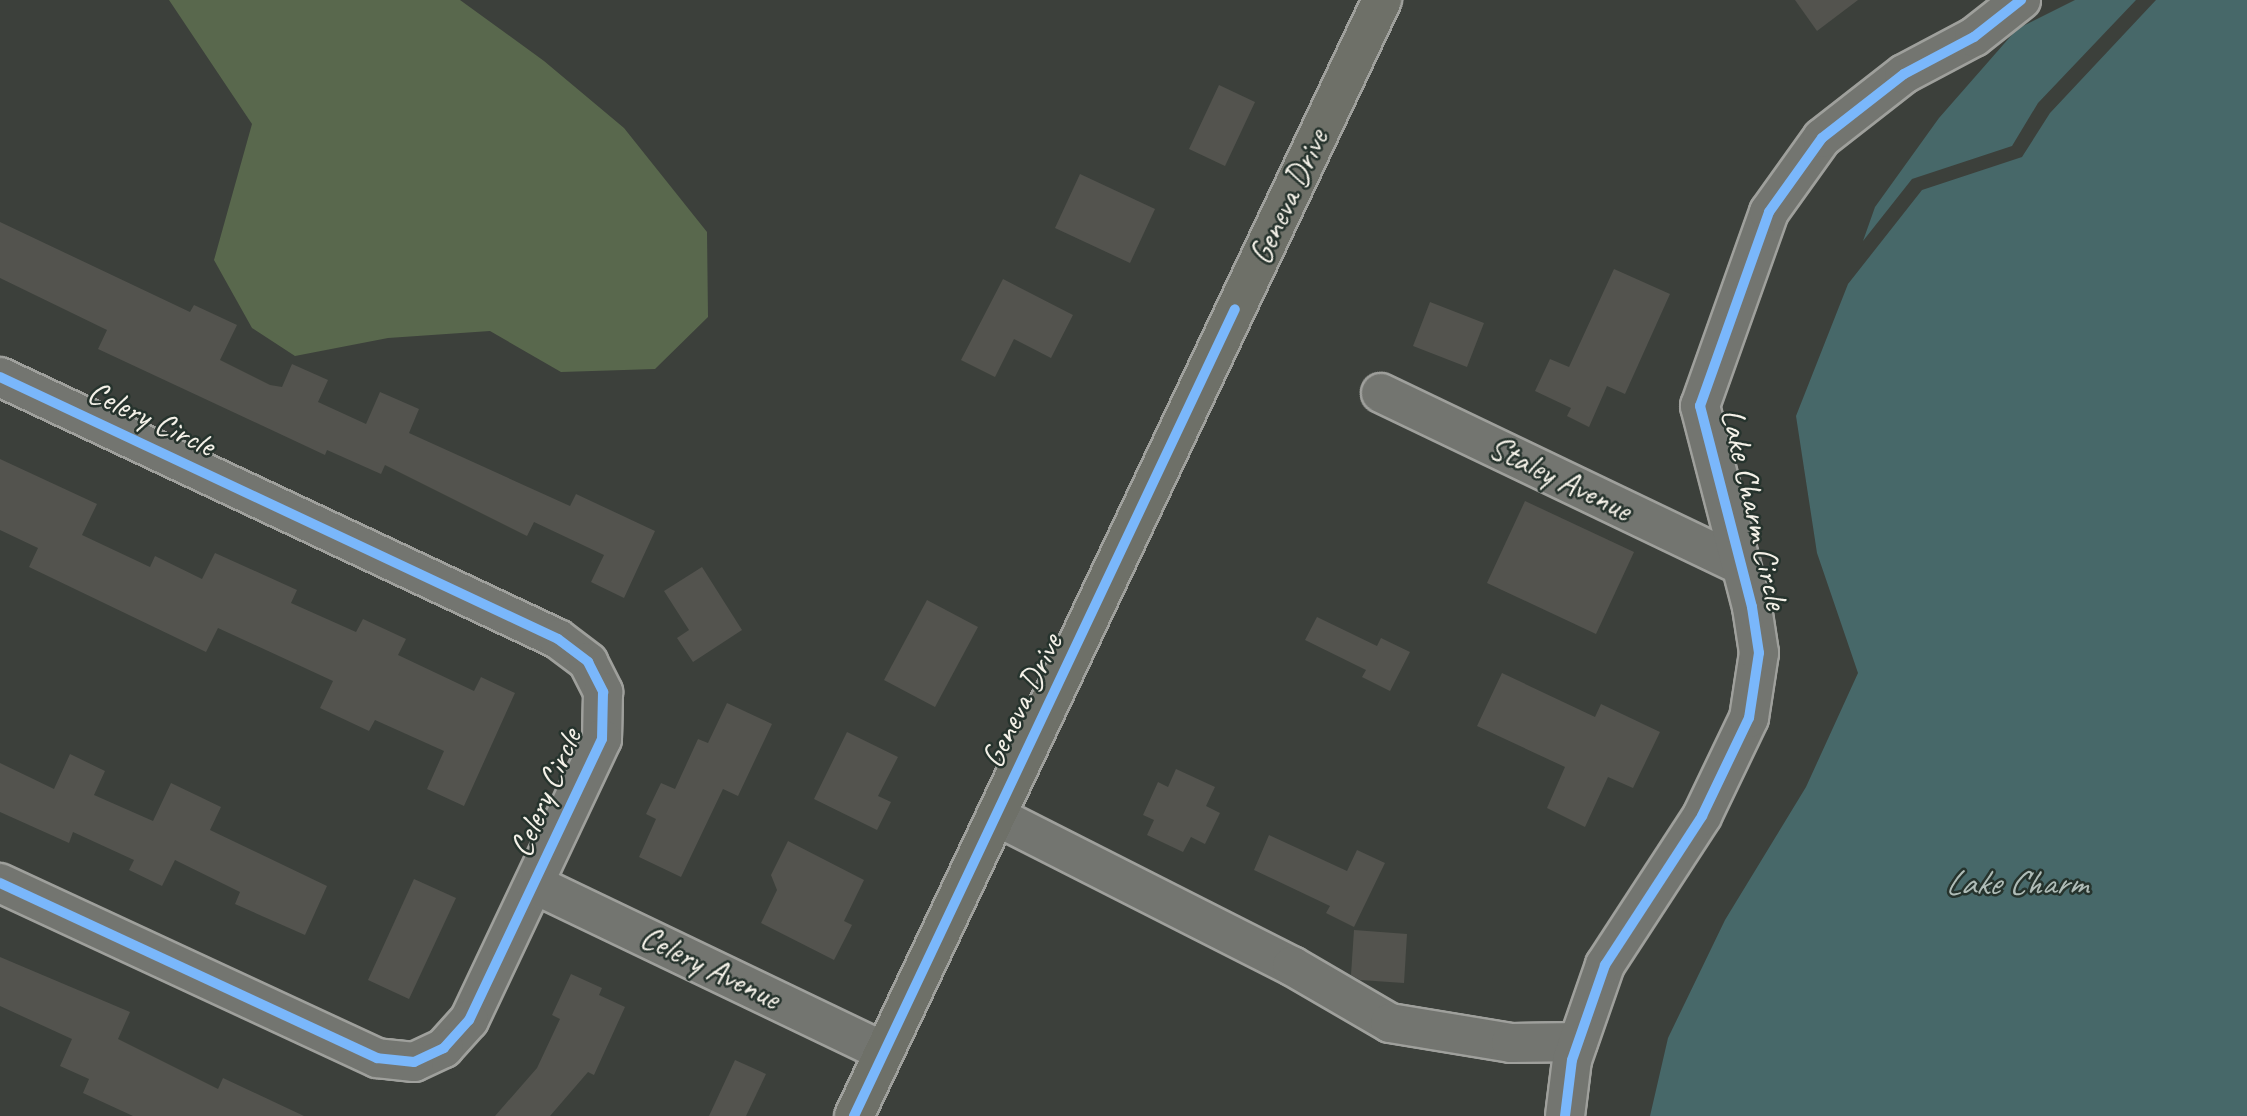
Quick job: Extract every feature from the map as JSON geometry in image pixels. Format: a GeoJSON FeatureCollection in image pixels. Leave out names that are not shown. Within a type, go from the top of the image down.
{"type":"FeatureCollection","features":[{"type":"Feature","properties":{"kind":"main road","name":"Geneva Drive"},"geometry":{"type":"LineString","coordinates":[[854,1116],[1382,0]]}},
{"type":"Feature","properties":{"kind":"street","name":"Lake Charm Circle"},"geometry":{"type":"LineString","coordinates":[[1565,1116],[1578,1042],[1605,965],[1702,816],[1749,718],[1759,653],[1700,406],[1769,212],[1822,138],[1904,74],[1973,37],[2021,0]]}},
{"type":"Feature","properties":{"kind":"street","name":"Celery Circle"},"geometry":{"type":"LineString","coordinates":[[0,377],[558,639],[588,662],[603,692],[603,739],[536,885],[469,1020],[444,1048],[414,1062],[377,1058],[0,883]]}},
{"type":"Feature","properties":{"kind":"street","name":"Staley Avenue"},"geometry":{"type":"LineString","coordinates":[[1381,393],[1740,565]]}},
{"type":"Feature","properties":{"kind":"street"},"geometry":{"type":"LineString","coordinates":[[996,816],[1292,966],[1390,1023],[1511,1043],[1578,1042]]}},
{"type":"Feature","properties":{"kind":"street","name":"Celery Avenue"},"geometry":{"type":"LineString","coordinates":[[536,885],[883,1051]]}},
{"type":"Feature","properties":{"kind":"green space"},"geometry":{"type":"Polygon","coordinates":[[[169,0],[460,0],[544,61],[624,128],[707,232],[708,317],[655,369],[561,372],[490,331],[388,338],[295,356],[252,328],[214,260],[252,124],[169,0]]]}},
{"type":"Feature","properties":{"kind":"water"},"geometry":{"type":"Polygon","coordinates":[[[2075,0],[2136,0],[2038,103],[2012,146],[1912,179],[1863,241],[1875,207],[1939,118],[2017,29],[2075,0]]]}},
{"type":"Feature","properties":{"kind":"water","name":"Lake Charm"},"geometry":{"type":"Polygon","coordinates":[[[2156,0],[2247,0],[2247,1116],[1650,1116],[1668,1038],[1725,920],[1806,787],[1858,673],[1817,553],[1796,416],[1848,284],[1922,190],[2022,157],[2050,113],[2156,0]]]}},
{"type":"Feature","properties":{"kind":"building"},"geometry":{"type":"Polygon","coordinates":[[[1795,0],[1858,0],[1817,31],[1795,0]]]}},
{"type":"Feature","properties":{"kind":"building"},"geometry":{"type":"Polygon","coordinates":[[[1219,85],[1255,102],[1225,166],[1189,149],[1219,85]]]}},
{"type":"Feature","properties":{"kind":"building"},"geometry":{"type":"Polygon","coordinates":[[[1080,174],[1155,209],[1130,263],[1055,228],[1080,174]]]}},
{"type":"Feature","properties":{"kind":"building"},"geometry":{"type":"Polygon","coordinates":[[[0,222],[190,312],[194,305],[237,325],[220,360],[270,385],[282,387],[292,364],[328,380],[318,402],[366,424],[380,392],[419,409],[409,433],[570,506],[576,494],[655,531],[624,598],[591,582],[604,555],[534,522],[527,536],[385,465],[381,474],[327,450],[325,455],[98,349],[107,330],[0,278],[0,222]]]}},
{"type":"Feature","properties":{"kind":"building"},"geometry":{"type":"Polygon","coordinates":[[[1614,269],[1670,294],[1625,394],[1607,386],[1589,427],[1567,416],[1571,408],[1535,391],[1550,359],[1569,367],[1614,269]]]}},
{"type":"Feature","properties":{"kind":"building"},"geometry":{"type":"Polygon","coordinates":[[[1003,279],[1073,315],[1051,358],[1014,339],[995,377],[961,360],[1003,279]]]}},
{"type":"Feature","properties":{"kind":"building"},"geometry":{"type":"Polygon","coordinates":[[[1430,302],[1484,323],[1467,367],[1413,346],[1430,302]]]}},
{"type":"Feature","properties":{"kind":"building"},"geometry":{"type":"Polygon","coordinates":[[[0,459],[97,504],[82,535],[150,567],[155,556],[202,579],[215,553],[297,590],[291,603],[356,632],[363,619],[406,639],[398,655],[474,691],[481,677],[515,693],[464,806],[427,789],[444,751],[375,720],[369,731],[320,708],[333,681],[218,628],[206,652],[29,567],[38,548],[0,530],[0,459]]]}},
{"type":"Feature","properties":{"kind":"building"},"geometry":{"type":"Polygon","coordinates":[[[1525,501],[1634,552],[1596,634],[1487,583],[1525,501]]]}},
{"type":"Feature","properties":{"kind":"building"},"geometry":{"type":"Polygon","coordinates":[[[702,567],[742,630],[693,662],[677,638],[689,630],[664,591],[702,567]]]}},
{"type":"Feature","properties":{"kind":"building"},"geometry":{"type":"Polygon","coordinates":[[[927,600],[978,627],[935,707],[884,680],[927,600]]]}},
{"type":"Feature","properties":{"kind":"building"},"geometry":{"type":"Polygon","coordinates":[[[1317,617],[1377,646],[1381,638],[1410,652],[1390,691],[1362,677],[1366,670],[1305,640],[1317,617]]]}},
{"type":"Feature","properties":{"kind":"building"},"geometry":{"type":"Polygon","coordinates":[[[1502,673],[1595,717],[1601,704],[1660,732],[1633,788],[1608,777],[1585,827],[1547,808],[1565,767],[1477,726],[1502,673]]]}},
{"type":"Feature","properties":{"kind":"building"},"geometry":{"type":"Polygon","coordinates":[[[727,703],[772,724],[738,796],[723,789],[681,877],[639,857],[656,819],[646,814],[661,783],[675,789],[698,739],[708,743],[727,703]]]}},
{"type":"Feature","properties":{"kind":"building"},"geometry":{"type":"Polygon","coordinates":[[[847,732],[898,757],[878,796],[891,802],[877,830],[814,799],[847,732]]]}},
{"type":"Feature","properties":{"kind":"building"},"geometry":{"type":"Polygon","coordinates":[[[70,754],[105,771],[94,795],[153,821],[171,783],[221,807],[210,830],[327,886],[305,935],[235,904],[240,892],[175,860],[162,886],[129,870],[134,860],[73,832],[69,843],[0,812],[0,763],[54,789],[70,754]]]}},
{"type":"Feature","properties":{"kind":"building"},"geometry":{"type":"Polygon","coordinates":[[[1176,769],[1215,787],[1206,806],[1220,813],[1205,844],[1191,837],[1183,852],[1147,835],[1154,820],[1143,815],[1158,782],[1168,787],[1176,769]]]}},
{"type":"Feature","properties":{"kind":"building"},"geometry":{"type":"Polygon","coordinates":[[[1269,835],[1347,871],[1357,850],[1385,863],[1354,927],[1326,913],[1330,906],[1254,870],[1269,835]]]}},
{"type":"Feature","properties":{"kind":"building"},"geometry":{"type":"Polygon","coordinates":[[[788,841],[864,880],[844,921],[852,925],[834,960],[761,923],[777,890],[771,875],[788,841]]]}},
{"type":"Feature","properties":{"kind":"building"},"geometry":{"type":"Polygon","coordinates":[[[414,879],[456,898],[409,999],[368,980],[414,879]]]}},
{"type":"Feature","properties":{"kind":"building"},"geometry":{"type":"Polygon","coordinates":[[[1354,930],[1407,934],[1404,983],[1360,980],[1351,975],[1354,930]]]}},
{"type":"Feature","properties":{"kind":"building"},"geometry":{"type":"Polygon","coordinates":[[[0,957],[130,1012],[118,1039],[218,1089],[223,1078],[304,1116],[133,1116],[83,1093],[89,1079],[60,1066],[72,1039],[0,1006],[0,957]]]}},
{"type":"Feature","properties":{"kind":"building"},"geometry":{"type":"Polygon","coordinates":[[[571,974],[602,988],[599,995],[625,1007],[594,1075],[588,1072],[550,1116],[495,1116],[537,1068],[560,1019],[552,1015],[571,974]]]}},
{"type":"Feature","properties":{"kind":"building"},"geometry":{"type":"Polygon","coordinates":[[[735,1060],[766,1074],[746,1116],[709,1116],[735,1060]]]}},
{"type":"Feature","properties":{"kind":"cycle path"},"geometry":{"type":"LineString","coordinates":[[1565,1116],[1572,1060],[1605,965],[1702,816],[1749,718],[1759,653],[1752,607],[1700,406],[1769,212],[1822,138],[1904,74],[1974,37],[2021,0]]}},
{"type":"Feature","properties":{"kind":"cycle path"},"geometry":{"type":"LineString","coordinates":[[854,1116],[1235,309]]}},
{"type":"Feature","properties":{"kind":"cycle path"},"geometry":{"type":"LineString","coordinates":[[0,377],[558,639],[588,662],[603,692],[602,739],[469,1020],[444,1048],[414,1062],[377,1058],[0,883]]}}]}
